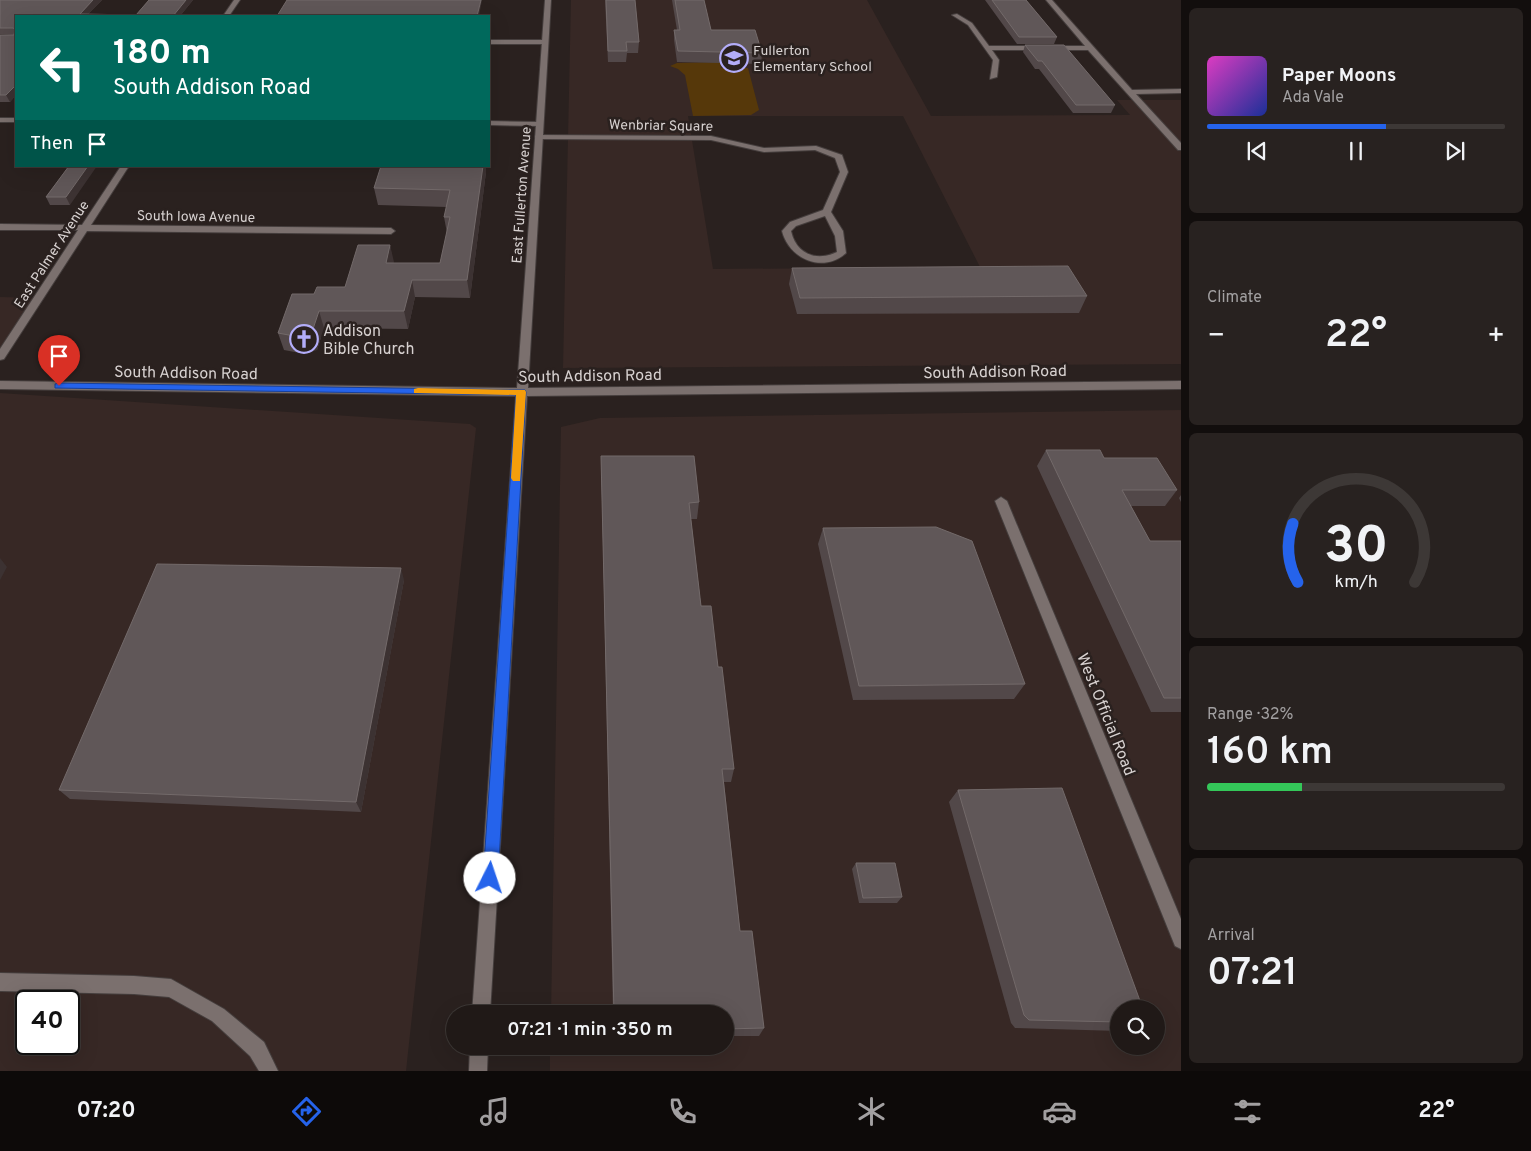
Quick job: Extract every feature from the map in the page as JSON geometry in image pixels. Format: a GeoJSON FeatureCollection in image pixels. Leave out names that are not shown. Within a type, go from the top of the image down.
{"type":"FeatureCollection","features":[{"type":"Feature","properties":{"kind":"street"},"geometry":{"type":"LineString","coordinates":[[227,15],[237,0]]}},
{"type":"Feature","properties":{"kind":"street","name":"East Fullerton Avenue"},"geometry":{"type":"LineString","coordinates":[[482,1005],[548,0]]}},
{"type":"Feature","properties":{"kind":"street"},"geometry":{"type":"LineString","coordinates":[[1049,0],[1181,148]]}},
{"type":"Feature","properties":{"kind":"street"},"geometry":{"type":"LineString","coordinates":[[955,15],[970,24],[996,60],[993,77]]}},
{"type":"Feature","properties":{"kind":"street"},"geometry":{"type":"LineString","coordinates":[[490,42],[545,42]]}},
{"type":"Feature","properties":{"kind":"street"},"geometry":{"type":"LineString","coordinates":[[988,48],[1090,48]]}},
{"type":"Feature","properties":{"kind":"street"},"geometry":{"type":"LineString","coordinates":[[1131,92],[1181,91]]}},
{"type":"Feature","properties":{"kind":"street"},"geometry":{"type":"LineString","coordinates":[[0,120],[15,120]]}},
{"type":"Feature","properties":{"kind":"street"},"geometry":{"type":"LineString","coordinates":[[490,123],[539,124]]}},
{"type":"Feature","properties":{"kind":"street","name":"Wenbriar Square"},"geometry":{"type":"LineString","coordinates":[[539,138],[711,138],[764,150],[816,148],[839,157],[844,172],[827,212]]}},
{"type":"Feature","properties":{"kind":"street","name":"East Palmer Avenue"},"geometry":{"type":"LineString","coordinates":[[0,357],[124,167]]}},
{"type":"Feature","properties":{"kind":"street"},"geometry":{"type":"LineString","coordinates":[[827,212],[837,226],[842,243],[841,253],[833,259],[814,260],[798,254],[787,241],[786,231],[793,224],[827,212]]}},
{"type":"Feature","properties":{"kind":"street","name":"South Iowa Avenue"},"geometry":{"type":"LineString","coordinates":[[0,227],[391,232]]}},
{"type":"Feature","properties":{"kind":"street","name":"South Addison Road"},"geometry":{"type":"LineString","coordinates":[[0,385],[521,392],[1181,385]]}},
{"type":"Feature","properties":{"kind":"street","name":"West Official Road"},"geometry":{"type":"LineString","coordinates":[[1000,501],[1181,940]]}},
{"type":"Feature","properties":{"kind":"street"},"geometry":{"type":"LineString","coordinates":[[0,982],[134,985],[171,988],[218,1015],[257,1049],[269,1071]]}},
{"type":"Feature","properties":{"kind":"street"},"geometry":{"type":"LineString","coordinates":[[478,1071],[479,1055]]}},
{"type":"Feature","properties":{"kind":"shaded area"},"geometry":{"type":"Polygon","coordinates":[[[571,0],[867,0],[931,116],[1130,115],[1117,100],[1181,100],[1181,364],[563,368],[571,0]],[[688,116],[713,269],[980,267],[903,116],[688,116]]]}},
{"type":"Feature","properties":{"kind":"shaded area"},"geometry":{"type":"Polygon","coordinates":[[[720,62],[721,68],[748,68],[759,110],[751,115],[693,116],[685,75],[678,69],[670,66],[677,63],[720,62]]]}},
{"type":"Feature","properties":{"kind":"shaded area"},"geometry":{"type":"Polygon","coordinates":[[[0,297],[36,298],[0,351],[0,297]]]}},
{"type":"Feature","properties":{"kind":"shaded area"},"geometry":{"type":"Polygon","coordinates":[[[0,393],[470,424],[476,428],[406,1071],[0,1071],[0,393]]]}},
{"type":"Feature","properties":{"kind":"shaded area"},"geometry":{"type":"Polygon","coordinates":[[[1181,410],[1181,1071],[550,1071],[550,1055],[734,1055],[734,1005],[551,1005],[561,427],[600,418],[1181,410]]]}},
{"type":"Feature","properties":{"kind":"building"},"geometry":{"type":"Polygon","coordinates":[[[0,0],[93,0],[80,14],[136,15],[15,15],[15,29],[0,28],[0,0]]]}},
{"type":"Feature","properties":{"kind":"building"},"geometry":{"type":"Polygon","coordinates":[[[149,0],[186,0],[174,15],[136,15],[149,0]]]}},
{"type":"Feature","properties":{"kind":"building"},"geometry":{"type":"Polygon","coordinates":[[[287,0],[481,0],[477,15],[278,15],[287,0]]]}},
{"type":"Feature","properties":{"kind":"building"},"geometry":{"type":"Polygon","coordinates":[[[606,0],[635,0],[639,42],[626,42],[627,51],[608,51],[606,0]]]}},
{"type":"Feature","properties":{"kind":"building"},"geometry":{"type":"Polygon","coordinates":[[[675,0],[704,0],[711,30],[755,30],[762,53],[678,51],[674,30],[680,30],[675,0]]]}},
{"type":"Feature","properties":{"kind":"building"},"geometry":{"type":"Polygon","coordinates":[[[992,0],[1026,0],[1057,37],[1019,37],[992,0]]]}},
{"type":"Feature","properties":{"kind":"building"},"geometry":{"type":"Polygon","coordinates":[[[15,29],[15,86],[6,95],[0,95],[0,35],[14,35],[15,29]]]}},
{"type":"Feature","properties":{"kind":"building"},"geometry":{"type":"Polygon","coordinates":[[[1025,45],[1064,45],[1115,105],[1076,105],[1042,61],[1038,61],[1025,45]]]}},
{"type":"Feature","properties":{"kind":"building"},"geometry":{"type":"Polygon","coordinates":[[[68,167],[87,167],[66,197],[46,197],[68,167]]]}},
{"type":"Feature","properties":{"kind":"building"},"geometry":{"type":"Polygon","coordinates":[[[381,167],[483,167],[467,280],[412,280],[404,311],[319,311],[312,332],[294,336],[278,333],[292,294],[314,294],[317,287],[345,287],[358,245],[390,245],[386,263],[440,263],[450,217],[444,217],[450,190],[374,188],[381,167]]]}},
{"type":"Feature","properties":{"kind":"building"},"geometry":{"type":"Polygon","coordinates":[[[1068,266],[1087,296],[800,298],[792,268],[1068,266]]]}},
{"type":"Feature","properties":{"kind":"building"},"geometry":{"type":"Polygon","coordinates":[[[1046,450],[1100,450],[1104,458],[1157,458],[1177,490],[1122,490],[1150,541],[1181,541],[1181,698],[1164,698],[1046,450]]]}},
{"type":"Feature","properties":{"kind":"building"},"geometry":{"type":"Polygon","coordinates":[[[601,456],[694,456],[699,502],[689,503],[701,606],[711,606],[718,667],[722,667],[734,769],[722,769],[740,931],[752,931],[764,1028],[734,1029],[734,1005],[614,1005],[601,456]]]}},
{"type":"Feature","properties":{"kind":"building"},"geometry":{"type":"Polygon","coordinates":[[[936,527],[972,541],[1025,684],[859,686],[823,528],[936,527]]]}},
{"type":"Feature","properties":{"kind":"building"},"geometry":{"type":"Polygon","coordinates":[[[157,564],[401,568],[356,802],[59,790],[157,564]]]}},
{"type":"Feature","properties":{"kind":"building"},"geometry":{"type":"Polygon","coordinates":[[[1062,788],[1140,1000],[1110,1000],[1110,1022],[1029,1020],[1024,1015],[958,790],[1062,788]]]}},
{"type":"Feature","properties":{"kind":"building"},"geometry":{"type":"Polygon","coordinates":[[[856,863],[895,863],[902,897],[863,898],[856,863]]]}},
{"type":"Feature","properties":{"kind":"slow traffic"},"geometry":{"type":"LineString","coordinates":[[418,391],[521,392],[516,478]]}},
{"type":"Feature","properties":{"kind":"place","name":"Fullerton Elementary School"},"geometry":{"type":"Point","coordinates":[734,58]}},
{"type":"Feature","properties":{"kind":"place","name":"Addison Bible Church"},"geometry":{"type":"Point","coordinates":[304,339]}},
{"type":"Feature","properties":{"kind":"route"},"geometry":{"type":"LineString","coordinates":[[59,386],[521,392],[490,878]]}}]}
